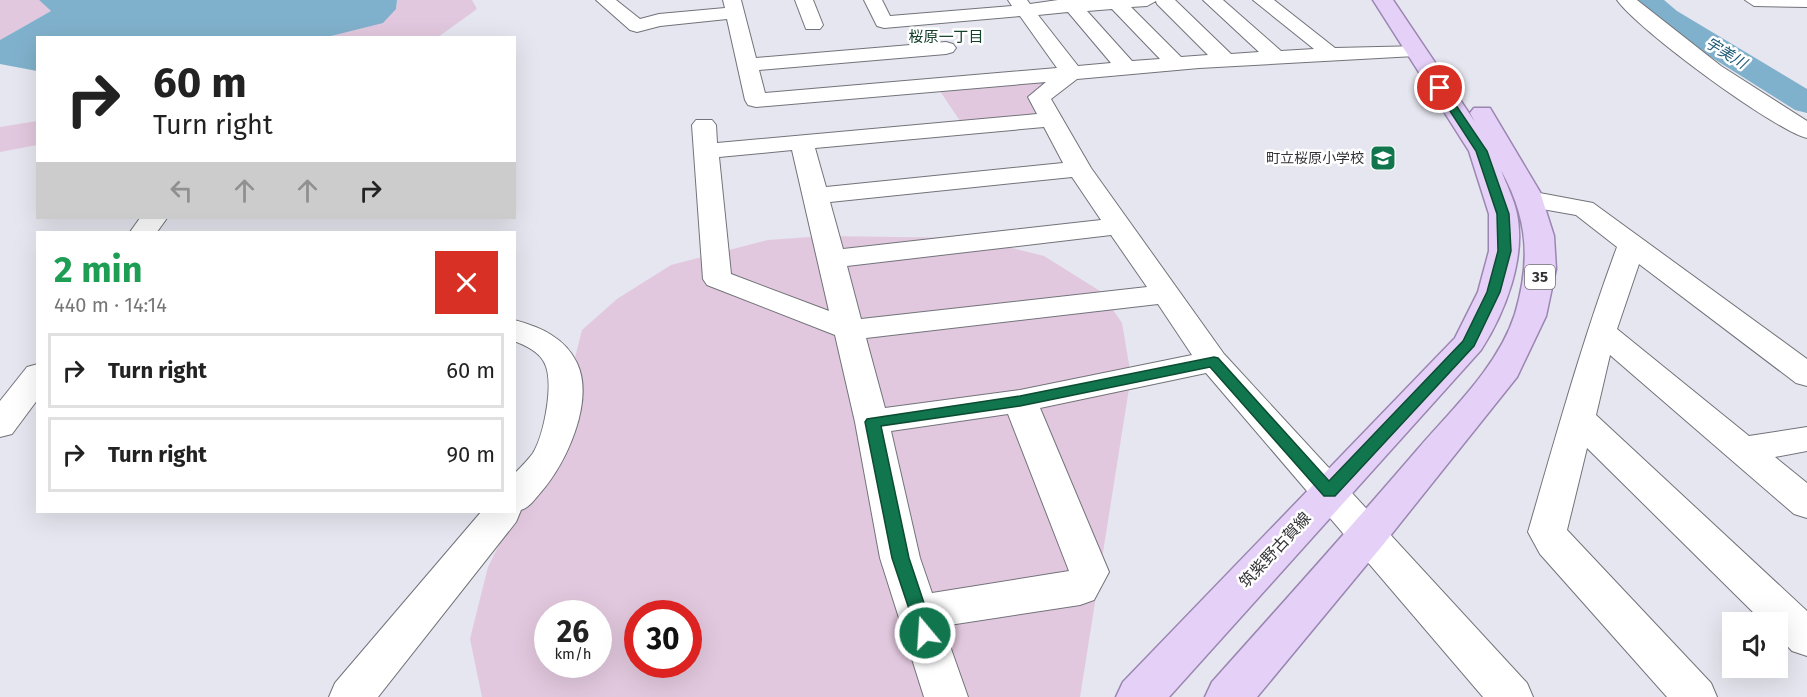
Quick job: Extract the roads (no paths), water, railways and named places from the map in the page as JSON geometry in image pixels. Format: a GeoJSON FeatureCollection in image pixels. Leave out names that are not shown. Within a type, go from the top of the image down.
{"type":"FeatureCollection","features":[{"type":"Feature","properties":{"kind":"main road","name":"筑紫野古賀線"},"geometry":{"type":"LineString","coordinates":[[1139,697],[1469,343],[1493,292],[1504,251],[1503,214],[1482,151],[1383,0]]}},
{"type":"Feature","properties":{"kind":"main road","name":"35"},"geometry":{"type":"LineString","coordinates":[[1228,697],[1368,535],[1505,369],[1530,316],[1541,269],[1540,236],[1529,199],[1498,138],[1406,0]]}},
{"type":"Feature","properties":{"kind":"street"},"geometry":{"type":"LineString","coordinates":[[605,0],[637,26],[734,7],[756,100],[1226,60],[1415,50]]}},
{"type":"Feature","properties":{"kind":"street"},"geometry":{"type":"LineString","coordinates":[[657,0],[659,20]]}},
{"type":"Feature","properties":{"kind":"street"},"geometry":{"type":"LineString","coordinates":[[804,0],[813,25]]}},
{"type":"Feature","properties":{"kind":"street"},"geometry":{"type":"LineString","coordinates":[[873,0],[884,22],[929,18],[970,7],[1147,0]]}},
{"type":"Feature","properties":{"kind":"street"},"geometry":{"type":"LineString","coordinates":[[919,0],[965,83]]}},
{"type":"Feature","properties":{"kind":"street"},"geometry":{"type":"LineString","coordinates":[[1164,0],[1226,60]]}},
{"type":"Feature","properties":{"kind":"street"},"geometry":{"type":"LineString","coordinates":[[1212,0],[1272,53]]}},
{"type":"Feature","properties":{"kind":"street"},"geometry":{"type":"LineString","coordinates":[[1249,60],[1246,56],[1325,48],[1262,0]]}},
{"type":"Feature","properties":{"kind":"street"},"geometry":{"type":"LineString","coordinates":[[1626,0],[1664,34],[1761,105],[1807,131]]}},
{"type":"Feature","properties":{"kind":"street"},"geometry":{"type":"LineString","coordinates":[[1754,0],[1807,1]]}},
{"type":"Feature","properties":{"kind":"street"},"geometry":{"type":"LineString","coordinates":[[1115,1],[1176,64]]}},
{"type":"Feature","properties":{"kind":"street"},"geometry":{"type":"LineString","coordinates":[[1070,3],[1127,69]]}},
{"type":"Feature","properties":{"kind":"street"},"geometry":{"type":"LineString","coordinates":[[1021,5],[1067,66],[1070,74]]}},
{"type":"Feature","properties":{"kind":"street"},"geometry":{"type":"LineString","coordinates":[[747,64],[946,48]]}},
{"type":"Feature","properties":{"kind":"street"},"geometry":{"type":"LineString","coordinates":[[1070,74],[1039,97],[1078,169],[1164,294],[1214,361],[1511,697]]}},
{"type":"Feature","properties":{"kind":"street"},"geometry":{"type":"LineString","coordinates":[[1050,120],[802,143],[705,138],[717,279],[850,330],[1164,294]]}},
{"type":"Feature","properties":{"kind":"street"},"geometry":{"type":"LineString","coordinates":[[802,143],[872,422],[900,558],[946,697]]}},
{"type":"Feature","properties":{"kind":"street"},"geometry":{"type":"LineString","coordinates":[[816,196],[1078,169]]}},
{"type":"Feature","properties":{"kind":"street"},"geometry":{"type":"LineString","coordinates":[[1529,199],[1584,209],[1807,375]]}},
{"type":"Feature","properties":{"kind":"street"},"geometry":{"type":"LineString","coordinates":[[144,231],[153,219]]}},
{"type":"Feature","properties":{"kind":"street"},"geometry":{"type":"LineString","coordinates":[[832,259],[1118,226]]}},
{"type":"Feature","properties":{"kind":"street"},"geometry":{"type":"LineString","coordinates":[[1632,244],[1601,331],[1547,532],[1554,543],[1695,697]]}},
{"type":"Feature","properties":{"kind":"street"},"geometry":{"type":"LineString","coordinates":[[516,331],[534,336],[554,349],[566,370],[565,403],[550,454],[516,496]]}},
{"type":"Feature","properties":{"kind":"street"},"geometry":{"type":"LineString","coordinates":[[1601,331],[1807,504]]}},
{"type":"Feature","properties":{"kind":"street"},"geometry":{"type":"LineString","coordinates":[[872,422],[1020,401],[1214,361]]}},
{"type":"Feature","properties":{"kind":"street"},"geometry":{"type":"LineString","coordinates":[[0,425],[36,378]]}},
{"type":"Feature","properties":{"kind":"street"},"geometry":{"type":"LineString","coordinates":[[918,612],[1080,588],[1089,572],[1020,401]]}},
{"type":"Feature","properties":{"kind":"street"},"geometry":{"type":"LineString","coordinates":[[1577,417],[1807,638]]}},
{"type":"Feature","properties":{"kind":"street"},"geometry":{"type":"LineString","coordinates":[[1742,450],[1807,439]]}},
{"type":"Feature","properties":{"kind":"street"},"geometry":{"type":"LineString","coordinates":[[351,697],[502,513]]}},
{"type":"Feature","properties":{"kind":"water"},"geometry":{"type":"Polygon","coordinates":[[[39,0],[397,0],[396,9],[383,23],[331,36],[36,36],[36,71],[0,64],[0,40],[51,11],[39,0]]]}},
{"type":"Feature","properties":{"kind":"waterway","name":"宇美川"},"geometry":{"type":"LineString","coordinates":[[1648,0],[1667,17],[1807,103]]}},
{"type":"Feature","properties":{"kind":"place","name":"町立桜原小学校"},"geometry":{"type":"Point","coordinates":[1383,158]}},
{"type":"Feature","properties":{"kind":"district","name":"桜原一丁目"},"geometry":{"type":"Point","coordinates":[946,37]}}]}
